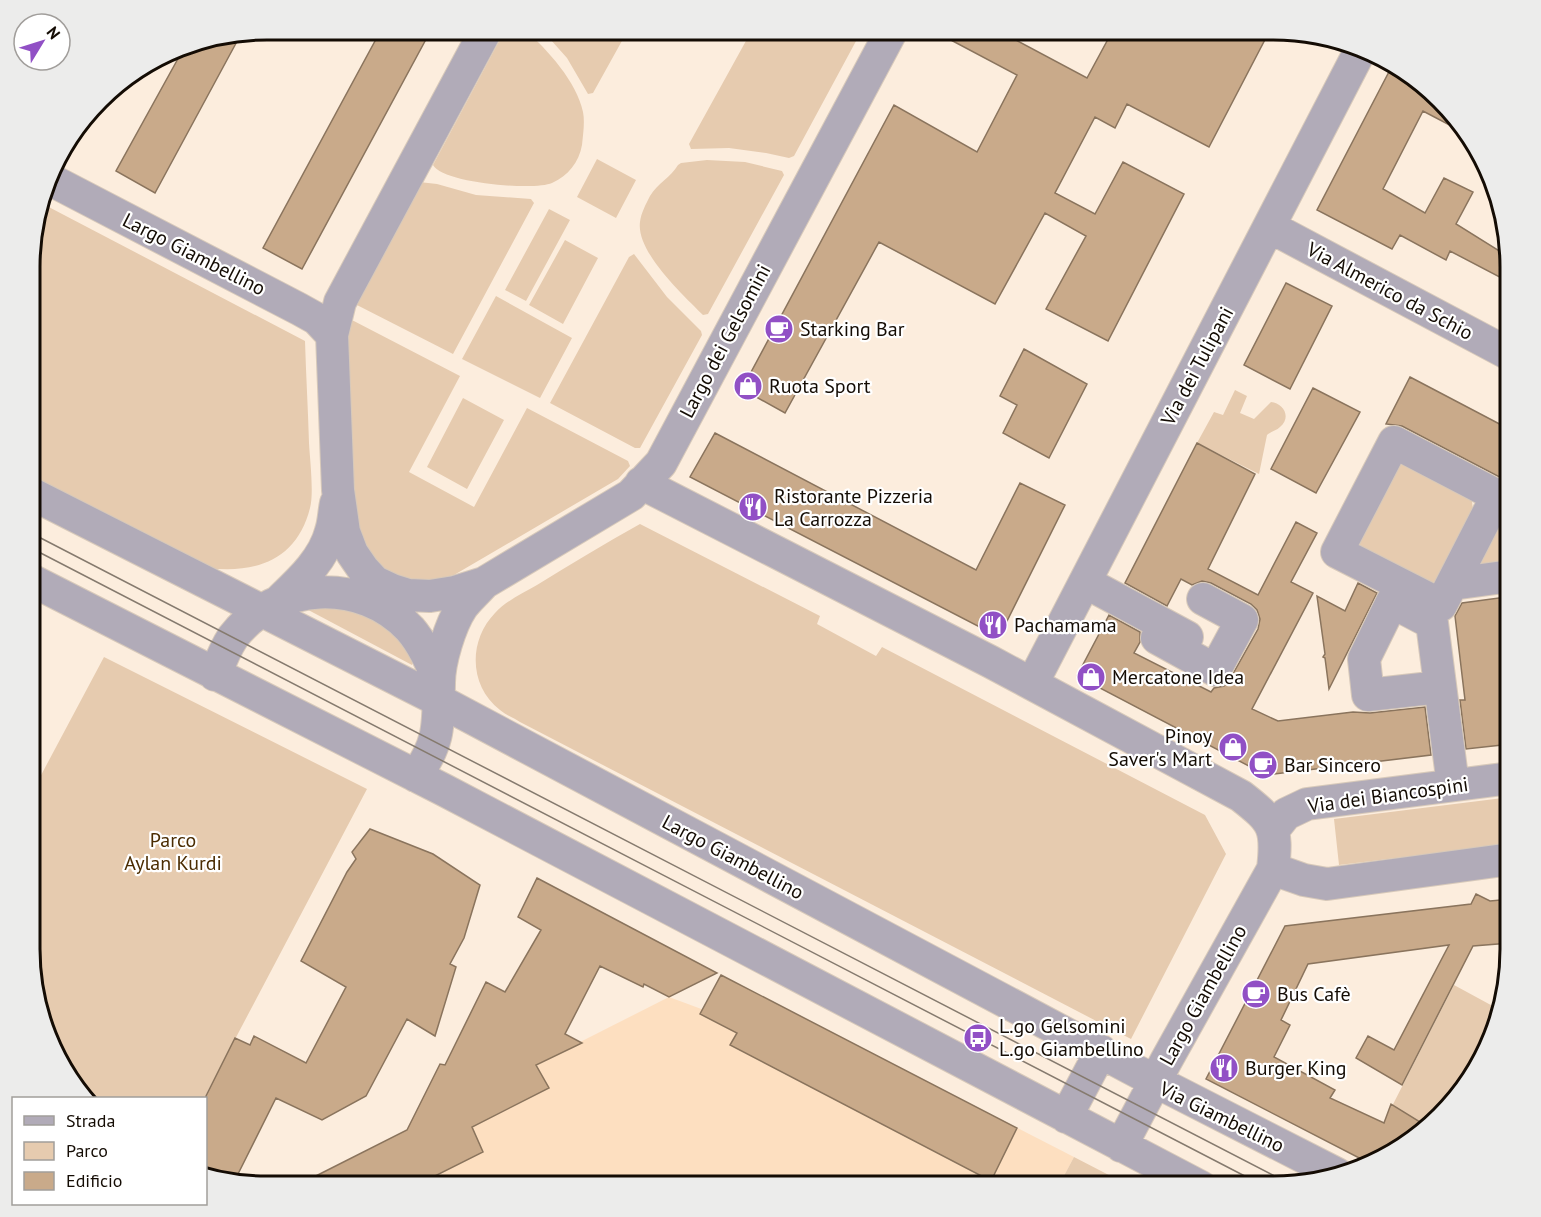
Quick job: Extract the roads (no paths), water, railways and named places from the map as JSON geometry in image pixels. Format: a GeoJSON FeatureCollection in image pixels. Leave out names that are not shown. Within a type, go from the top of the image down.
{"type":"FeatureCollection","features":[{"type":"Feature","properties":{"kind":"street","name":"Largo dei Gelsomini"},"geometry":{"type":"LineString","coordinates":[[481,40],[340,302],[332,335],[338,490],[344,532],[352,553],[375,582],[408,595],[430,596],[455,592],[484,583],[631,495],[661,463],[887,40]]}},
{"type":"Feature","properties":{"kind":"street","name":"Via dei Tulipani"},"geometry":{"type":"LineString","coordinates":[[1032,684],[1357,57]]}},
{"type":"Feature","properties":{"kind":"street","name":"Largo Giambellino"},"geometry":{"type":"LineString","coordinates":[[57,183],[299,309],[317,319],[332,335]]}},
{"type":"Feature","properties":{"kind":"street","name":"Via Almerico da Schio"},"geometry":{"type":"LineString","coordinates":[[1270,227],[1500,349]]}},
{"type":"Feature","properties":{"kind":"street"},"geometry":{"type":"LineString","coordinates":[[1500,498],[1394,442],[1337,552],[1446,595],[1500,579]]}},
{"type":"Feature","properties":{"kind":"street"},"geometry":{"type":"LineString","coordinates":[[641,483],[1032,684],[1241,796],[1262,812],[1274,829]]}},
{"type":"Feature","properties":{"kind":"street","name":"Largo dei Gelsomini"},"geometry":{"type":"LineString","coordinates":[[271,605],[312,567],[323,549],[331,533],[338,490]]}},
{"type":"Feature","properties":{"kind":"street","name":"Largo Giambellino"},"geometry":{"type":"LineString","coordinates":[[41,498],[271,605],[439,691],[1155,1081],[1273,869],[1276,845],[1274,829]]}},
{"type":"Feature","properties":{"kind":"street"},"geometry":{"type":"LineString","coordinates":[[1461,784],[1446,595],[1500,507]]}},
{"type":"Feature","properties":{"kind":"street"},"geometry":{"type":"LineString","coordinates":[[1084,582],[1222,656]]}},
{"type":"Feature","properties":{"kind":"street","name":"Largo dei Gelsomini"},"geometry":{"type":"LineString","coordinates":[[439,691],[448,638],[455,620],[462,607],[484,583]]}},
{"type":"Feature","properties":{"kind":"street"},"geometry":{"type":"LineString","coordinates":[[41,585],[416,776],[1180,1176]]}},
{"type":"Feature","properties":{"kind":"street"},"geometry":{"type":"LineString","coordinates":[[215,675],[233,638],[243,626],[271,605],[305,593],[333,591],[375,603],[390,611],[409,628],[418,640],[439,691],[439,718],[434,741],[424,765],[416,776]]}},
{"type":"Feature","properties":{"kind":"street"},"geometry":{"type":"LineString","coordinates":[[1157,638],[1215,669],[1242,620],[1203,599]]}},
{"type":"Feature","properties":{"kind":"street"},"geometry":{"type":"LineString","coordinates":[[1440,687],[1461,784]]}},
{"type":"Feature","properties":{"kind":"street","name":"Via dei Biancospini"},"geometry":{"type":"LineString","coordinates":[[1274,829],[1286,814],[1307,804],[1500,779]]}},
{"type":"Feature","properties":{"kind":"street"},"geometry":{"type":"LineString","coordinates":[[1273,869],[1304,880],[1327,884],[1500,860]]}},
{"type":"Feature","properties":{"kind":"street"},"geometry":{"type":"LineString","coordinates":[[1066,1117],[1101,1052]]}},
{"type":"Feature","properties":{"kind":"street","name":"Via Giambellino"},"geometry":{"type":"LineString","coordinates":[[1121,1146],[1155,1081],[1329,1170]]}},
{"type":"Feature","properties":{"kind":"tram line"},"geometry":{"type":"LineString","coordinates":[[41,538],[1275,1176]]}},
{"type":"Feature","properties":{"kind":"tram line"},"geometry":{"type":"LineString","coordinates":[[41,553],[1245,1176]]}},
{"type":"Feature","properties":{"kind":"place","name":"Starking Bar"},"geometry":{"type":"Point","coordinates":[779,329]}},
{"type":"Feature","properties":{"kind":"place","name":"Ruota Sport"},"geometry":{"type":"Point","coordinates":[748,386]}},
{"type":"Feature","properties":{"kind":"place","name":"Ristorante Pizzeria La Carrozza"},"geometry":{"type":"Point","coordinates":[753,507]}},
{"type":"Feature","properties":{"kind":"place","name":"Pachamama"},"geometry":{"type":"Point","coordinates":[993,625]}},
{"type":"Feature","properties":{"kind":"place","name":"Mercatone Idea"},"geometry":{"type":"Point","coordinates":[1091,677]}},
{"type":"Feature","properties":{"kind":"place","name":"Pinoy Saver's Mart"},"geometry":{"type":"Point","coordinates":[1233,747]}},
{"type":"Feature","properties":{"kind":"place","name":"Bar Sincero"},"geometry":{"type":"Point","coordinates":[1263,765]}},
{"type":"Feature","properties":{"kind":"place","name":"Bus Cafè"},"geometry":{"type":"Point","coordinates":[1256,994]}},
{"type":"Feature","properties":{"kind":"place","name":"L.go Gelsomini L.go Giambellino"},"geometry":{"type":"Point","coordinates":[978,1038]}},
{"type":"Feature","properties":{"kind":"place","name":"Burger King"},"geometry":{"type":"Point","coordinates":[1224,1068]}},
{"type":"Feature","properties":{"kind":"park label","name":"Parco Aylan Kurdi"},"geometry":{"type":"Point","coordinates":[173,852]}}]}
